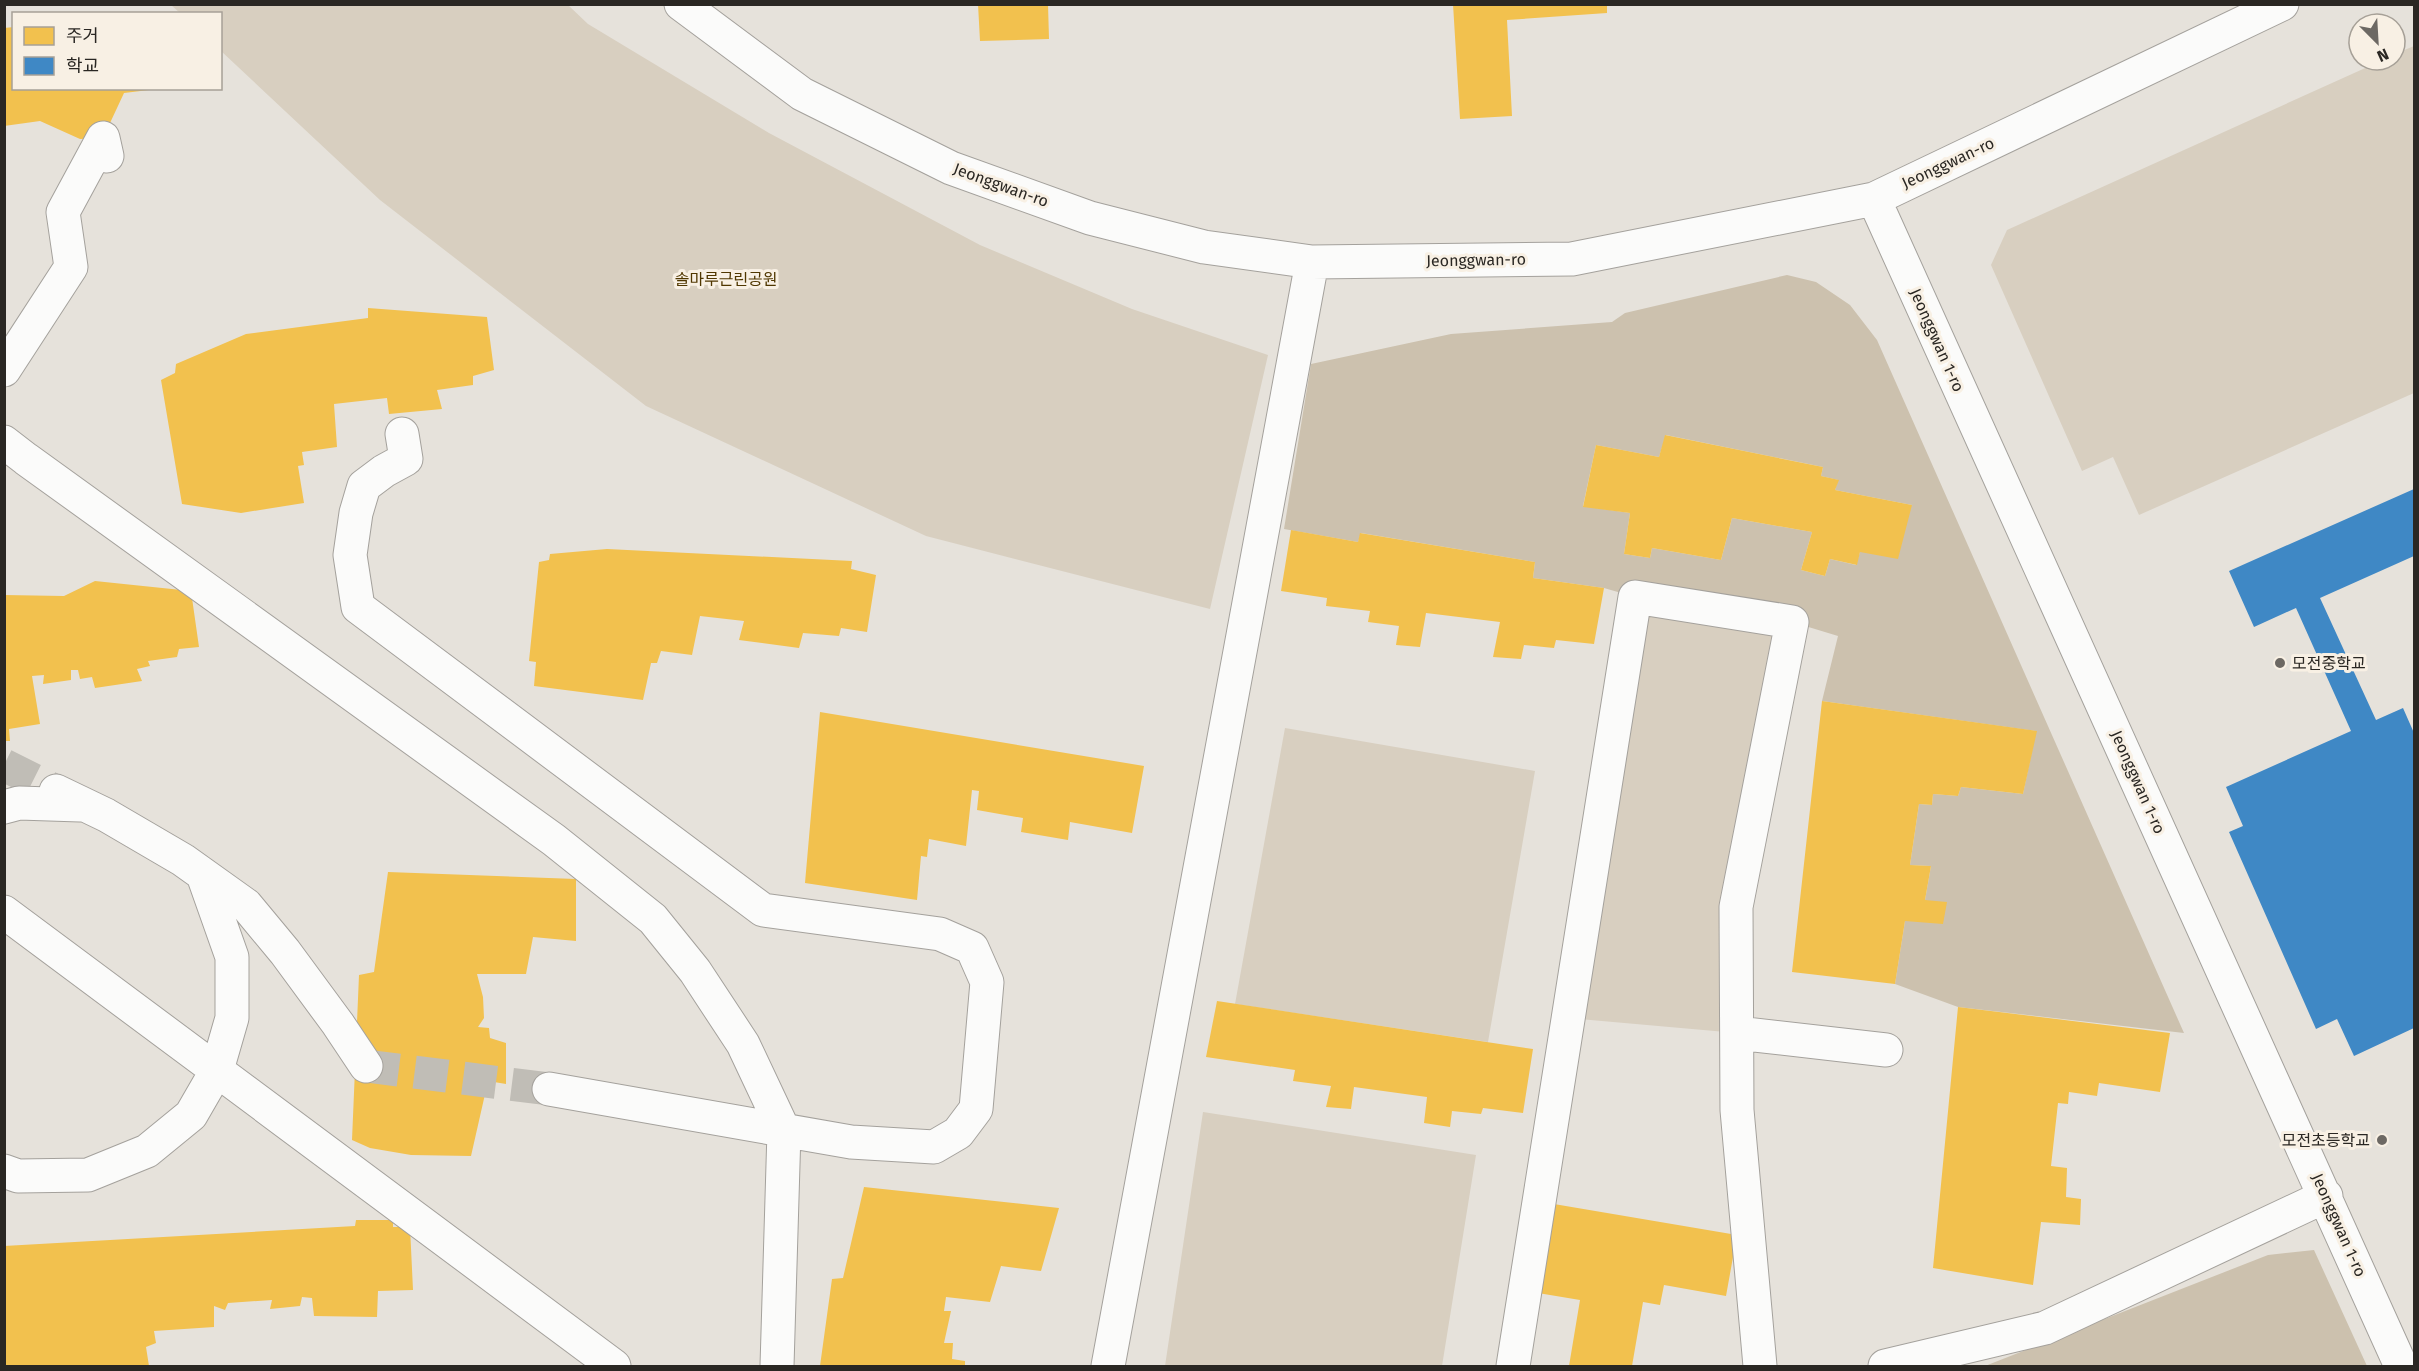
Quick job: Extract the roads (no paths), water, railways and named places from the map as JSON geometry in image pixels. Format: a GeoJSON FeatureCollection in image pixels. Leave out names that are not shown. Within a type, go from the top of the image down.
{"type":"FeatureCollection","features":[{"type":"Feature","properties":{"kind":"street","name":"Jeonggwan-ro"},"geometry":{"type":"LineString","coordinates":[[681,4],[802,94],[951,168],[1090,218],[1204,246],[1312,262],[1572,259],[1874,199],[2282,4]]}},
{"type":"Feature","properties":{"kind":"street"},"geometry":{"type":"LineString","coordinates":[[4,370],[71,267],[63,213],[103,138],[107,156]]}},
{"type":"Feature","properties":{"kind":"street","name":"Jeonggwan 1-ro"},"geometry":{"type":"LineString","coordinates":[[1874,199],[2401,1366]]}},
{"type":"Feature","properties":{"kind":"street"},"geometry":{"type":"LineString","coordinates":[[1108,1366],[1312,262]]}},
{"type":"Feature","properties":{"kind":"street"},"geometry":{"type":"LineString","coordinates":[[402,434],[406,459],[384,471],[364,486],[356,513],[350,555],[358,607],[763,909],[940,934],[972,948],[987,982],[976,1109],[958,1133],[934,1147],[851,1142],[549,1089]]}},
{"type":"Feature","properties":{"kind":"street"},"geometry":{"type":"LineString","coordinates":[[12,456],[554,840],[653,919],[696,971],[743,1044],[784,1131],[777,1366]]}},
{"type":"Feature","properties":{"kind":"street"},"geometry":{"type":"LineString","coordinates":[[1513,1366],[1635,597],[1792,622],[1736,907],[1737,1110],[1760,1366]]}},
{"type":"Feature","properties":{"kind":"street"},"geometry":{"type":"LineString","coordinates":[[4,807],[19,803],[70,798],[154,843],[246,905],[285,952],[366,1066]]}},
{"type":"Feature","properties":{"kind":"street"},"geometry":{"type":"LineString","coordinates":[[4,1171],[18,1176],[88,1174],[147,1151],[191,1115],[217,1070],[232,1018],[232,957],[203,875]]}},
{"type":"Feature","properties":{"kind":"street"},"geometry":{"type":"LineString","coordinates":[[4,912],[614,1366]]}},
{"type":"Feature","properties":{"kind":"street"},"geometry":{"type":"LineString","coordinates":[[1737,1033],[1886,1050]]}},
{"type":"Feature","properties":{"kind":"street"},"geometry":{"type":"LineString","coordinates":[[1906,1364],[2045,1328],[2326,1196]]}},
{"type":"Feature","properties":{"kind":"tunnel"},"geometry":{"type":"LineString","coordinates":[[4,765],[56,791]]}},
{"type":"Feature","properties":{"kind":"tunnel"},"geometry":{"type":"LineString","coordinates":[[366,1066],[549,1089]]}},
{"type":"Feature","properties":{"kind":"place","name":"모전중학교"},"geometry":{"type":"Point","coordinates":[2280,663]}},
{"type":"Feature","properties":{"kind":"place","name":"모전초등학교"},"geometry":{"type":"Point","coordinates":[2382,1140]}},
{"type":"Feature","properties":{"kind":"park label","name":"솔마루근린공원"},"geometry":{"type":"Point","coordinates":[726,279]}}]}
